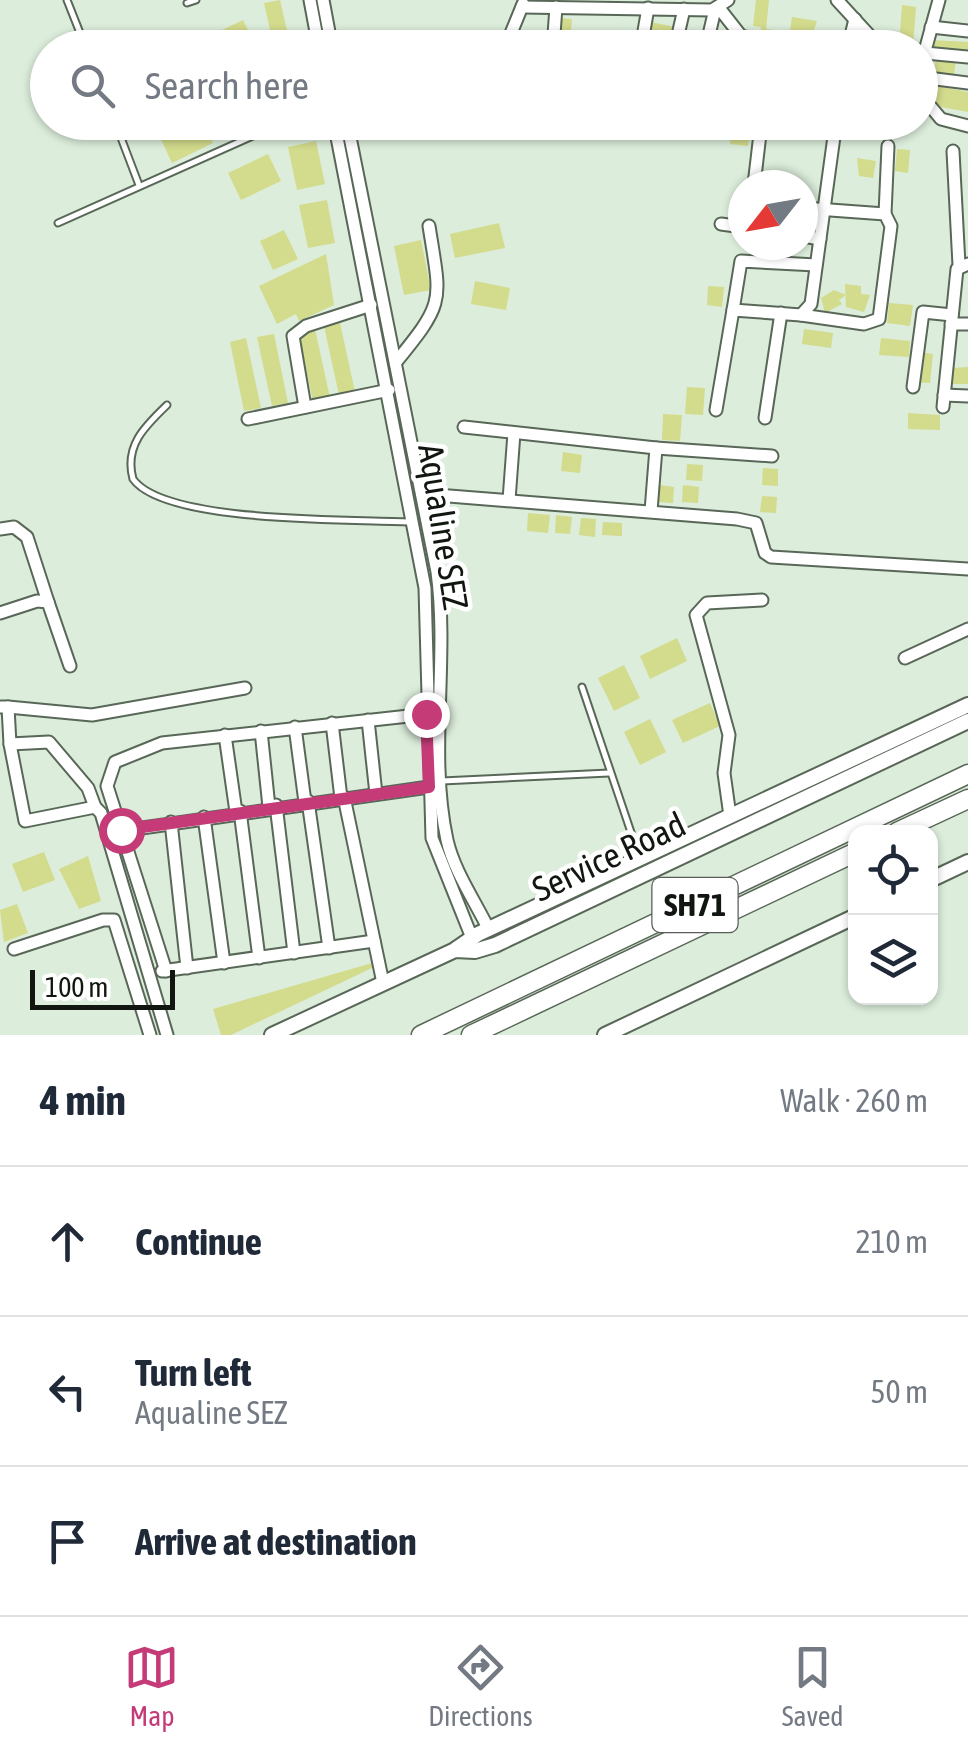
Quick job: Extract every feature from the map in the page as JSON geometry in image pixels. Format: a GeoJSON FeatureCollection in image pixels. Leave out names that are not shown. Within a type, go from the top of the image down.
{"type":"FeatureCollection","features":[{"type":"Feature","properties":{"kind":"main road","name":"SH71"},"geometry":{"type":"LineString","coordinates":[[420,1035],[968,774]]}},
{"type":"Feature","properties":{"kind":"main road"},"geometry":{"type":"LineString","coordinates":[[912,825],[968,798]]}},
{"type":"Feature","properties":{"kind":"main road","name":"SH71"},"geometry":{"type":"LineString","coordinates":[[471,1035],[848,856]]}},
{"type":"Feature","properties":{"kind":"street"},"geometry":{"type":"LineString","coordinates":[[310,0],[316,30]]}},
{"type":"Feature","properties":{"kind":"street"},"geometry":{"type":"LineString","coordinates":[[323,0],[329,30]]}},
{"type":"Feature","properties":{"kind":"street"},"geometry":{"type":"LineString","coordinates":[[837,0],[865,30]]}},
{"type":"Feature","properties":{"kind":"street"},"geometry":{"type":"LineString","coordinates":[[930,30],[938,0]]}},
{"type":"Feature","properties":{"kind":"street"},"geometry":{"type":"LineString","coordinates":[[513,30],[523,4],[684,9],[720,6]]}},
{"type":"Feature","properties":{"kind":"street"},"geometry":{"type":"LineString","coordinates":[[720,6],[733,30]]}},
{"type":"Feature","properties":{"kind":"street"},"geometry":{"type":"LineString","coordinates":[[712,30],[720,6]]}},
{"type":"Feature","properties":{"kind":"street"},"geometry":{"type":"LineString","coordinates":[[554,30],[556,7]]}},
{"type":"Feature","properties":{"kind":"street"},"geometry":{"type":"LineString","coordinates":[[644,30],[648,8]]}},
{"type":"Feature","properties":{"kind":"street"},"geometry":{"type":"LineString","coordinates":[[679,30],[684,9]]}},
{"type":"Feature","properties":{"kind":"street"},"geometry":{"type":"LineString","coordinates":[[852,30],[855,19]]}},
{"type":"Feature","properties":{"kind":"street"},"geometry":{"type":"LineString","coordinates":[[931,27],[968,30]]}},
{"type":"Feature","properties":{"kind":"street"},"geometry":{"type":"LineString","coordinates":[[938,54],[968,57]]}},
{"type":"Feature","properties":{"kind":"street"},"geometry":{"type":"LineString","coordinates":[[938,79],[968,83]]}},
{"type":"Feature","properties":{"kind":"street"},"geometry":{"type":"LineString","coordinates":[[938,115],[968,126]]}},
{"type":"Feature","properties":{"kind":"street","name":"Aqualine SEZ"},"geometry":{"type":"LineString","coordinates":[[338,140],[415,522],[429,636],[426,714],[437,858],[472,938]]}},
{"type":"Feature","properties":{"kind":"street"},"geometry":{"type":"LineString","coordinates":[[352,140],[424,494],[444,631],[442,780],[450,852],[489,930]]}},
{"type":"Feature","properties":{"kind":"street"},"geometry":{"type":"LineString","coordinates":[[756,170],[759,140]]}},
{"type":"Feature","properties":{"kind":"street"},"geometry":{"type":"LineString","coordinates":[[801,314],[811,304],[833,140]]}},
{"type":"Feature","properties":{"kind":"street"},"geometry":{"type":"LineString","coordinates":[[733,310],[801,314],[864,324],[879,320],[891,226],[884,214],[888,146]]}},
{"type":"Feature","properties":{"kind":"street"},"geometry":{"type":"LineString","coordinates":[[954,151],[963,264],[943,401],[968,396]]}},
{"type":"Feature","properties":{"kind":"street"},"geometry":{"type":"LineString","coordinates":[[818,210],[884,214]]}},
{"type":"Feature","properties":{"kind":"street"},"geometry":{"type":"LineString","coordinates":[[722,224],[728,225]]}},
{"type":"Feature","properties":{"kind":"street"},"geometry":{"type":"LineString","coordinates":[[396,362],[430,320],[439,302],[429,226]]}},
{"type":"Feature","properties":{"kind":"street"},"geometry":{"type":"LineString","coordinates":[[716,410],[741,261],[816,265]]}},
{"type":"Feature","properties":{"kind":"street"},"geometry":{"type":"LineString","coordinates":[[305,407],[293,336],[306,326],[371,305]]}},
{"type":"Feature","properties":{"kind":"street"},"geometry":{"type":"LineString","coordinates":[[913,387],[923,312],[968,324]]}},
{"type":"Feature","properties":{"kind":"street"},"geometry":{"type":"LineString","coordinates":[[765,418],[780,313]]}},
{"type":"Feature","properties":{"kind":"street"},"geometry":{"type":"LineString","coordinates":[[248,419],[389,390]]}},
{"type":"Feature","properties":{"kind":"street"},"geometry":{"type":"LineString","coordinates":[[464,427],[772,456]]}},
{"type":"Feature","properties":{"kind":"street"},"geometry":{"type":"LineString","coordinates":[[509,500],[514,433]]}},
{"type":"Feature","properties":{"kind":"street"},"geometry":{"type":"LineString","coordinates":[[651,511],[656,448]]}},
{"type":"Feature","properties":{"kind":"street"},"geometry":{"type":"LineString","coordinates":[[424,494],[750,520],[756,523],[765,553],[771,557],[968,569]]}},
{"type":"Feature","properties":{"kind":"street"},"geometry":{"type":"LineString","coordinates":[[0,529],[14,527],[27,537],[70,666]]}},
{"type":"Feature","properties":{"kind":"street"},"geometry":{"type":"LineString","coordinates":[[730,816],[724,773],[729,734],[696,615],[707,603],[762,600]]}},
{"type":"Feature","properties":{"kind":"street"},"geometry":{"type":"LineString","coordinates":[[0,613],[37,601],[48,602]]}},
{"type":"Feature","properties":{"kind":"street"},"geometry":{"type":"LineString","coordinates":[[905,658],[968,629]]}},
{"type":"Feature","properties":{"kind":"street"},"geometry":{"type":"LineString","coordinates":[[94,807],[25,821],[4,707],[92,715],[246,688]]}},
{"type":"Feature","properties":{"kind":"street"},"geometry":{"type":"LineString","coordinates":[[455,950],[472,938],[968,705]]}},
{"type":"Feature","properties":{"kind":"street"},"geometry":{"type":"LineString","coordinates":[[166,971],[106,781],[115,762],[162,743],[426,714]]}},
{"type":"Feature","properties":{"kind":"street"},"geometry":{"type":"LineString","coordinates":[[368,720],[376,794]]}},
{"type":"Feature","properties":{"kind":"street","name":"Service Road"},"geometry":{"type":"LineString","coordinates":[[272,1035],[455,950],[475,951],[496,945],[968,720]]}},
{"type":"Feature","properties":{"kind":"street"},"geometry":{"type":"LineString","coordinates":[[332,724],[342,798],[383,983]]}},
{"type":"Feature","properties":{"kind":"street"},"geometry":{"type":"LineString","coordinates":[[295,728],[329,948]]}},
{"type":"Feature","properties":{"kind":"street"},"geometry":{"type":"LineString","coordinates":[[260,731],[294,952]]}},
{"type":"Feature","properties":{"kind":"street"},"geometry":{"type":"LineString","coordinates":[[225,735],[259,958]]}},
{"type":"Feature","properties":{"kind":"street"},"geometry":{"type":"LineString","coordinates":[[10,744],[48,742],[88,788],[94,807],[102,813],[167,1035]]}},
{"type":"Feature","properties":{"kind":"street"},"geometry":{"type":"LineString","coordinates":[[121,830],[429,787]]}},
{"type":"Feature","properties":{"kind":"street"},"geometry":{"type":"LineString","coordinates":[[204,817],[224,962]]}},
{"type":"Feature","properties":{"kind":"street"},"geometry":{"type":"LineString","coordinates":[[171,822],[186,968]]}},
{"type":"Feature","properties":{"kind":"street"},"geometry":{"type":"LineString","coordinates":[[938,876],[968,862]]}},
{"type":"Feature","properties":{"kind":"street"},"geometry":{"type":"LineString","coordinates":[[14,950],[103,920],[114,920],[150,1035]]}},
{"type":"Feature","properties":{"kind":"street"},"geometry":{"type":"LineString","coordinates":[[605,1035],[848,920]]}},
{"type":"Feature","properties":{"kind":"street"},"geometry":{"type":"LineString","coordinates":[[148,973],[374,942]]}},
{"type":"Feature","properties":{"kind":"lane"},"geometry":{"type":"LineString","coordinates":[[67,0],[79,30]]}},
{"type":"Feature","properties":{"kind":"lane"},"geometry":{"type":"LineString","coordinates":[[187,4],[196,0]]}},
{"type":"Feature","properties":{"kind":"lane"},"geometry":{"type":"LineString","coordinates":[[122,140],[140,185]]}},
{"type":"Feature","properties":{"kind":"lane"},"geometry":{"type":"LineString","coordinates":[[58,223],[243,140]]}},
{"type":"Feature","properties":{"kind":"lane"},"geometry":{"type":"LineString","coordinates":[[168,406],[142,430],[131,456],[133,479],[150,494],[222,512],[415,522]]}},
{"type":"Feature","properties":{"kind":"lane"},"geometry":{"type":"LineString","coordinates":[[582,687],[640,859]]}},
{"type":"Feature","properties":{"kind":"lane"},"geometry":{"type":"LineString","coordinates":[[442,780],[611,772]]}},
{"type":"Feature","properties":{"kind":"building"},"geometry":{"type":"Polygon","coordinates":[[[280,0],[287,30],[270,30],[264,3],[280,0]]]}},
{"type":"Feature","properties":{"kind":"building"},"geometry":{"type":"Polygon","coordinates":[[[756,0],[769,0],[766,29],[774,30],[761,30],[753,26],[756,0]]]}},
{"type":"Feature","properties":{"kind":"building"},"geometry":{"type":"Polygon","coordinates":[[[902,5],[916,7],[914,30],[900,30],[902,5]]]}},
{"type":"Feature","properties":{"kind":"building"},"geometry":{"type":"Polygon","coordinates":[[[792,17],[817,21],[814,30],[790,30],[792,17]]]}},
{"type":"Feature","properties":{"kind":"building"},"geometry":{"type":"Polygon","coordinates":[[[558,18],[572,19],[571,30],[557,30],[558,18]]]}},
{"type":"Feature","properties":{"kind":"building"},"geometry":{"type":"Polygon","coordinates":[[[243,20],[248,30],[222,30],[243,20]]]}},
{"type":"Feature","properties":{"kind":"building"},"geometry":{"type":"Polygon","coordinates":[[[651,22],[675,27],[674,30],[650,30],[651,22]]]}},
{"type":"Feature","properties":{"kind":"building"},"geometry":{"type":"Polygon","coordinates":[[[938,40],[968,42],[968,55],[938,53],[938,40]]]}},
{"type":"Feature","properties":{"kind":"building"},"geometry":{"type":"Polygon","coordinates":[[[938,59],[956,59],[954,76],[938,73],[938,59]]]}},
{"type":"Feature","properties":{"kind":"building"},"geometry":{"type":"Polygon","coordinates":[[[938,86],[968,92],[968,112],[938,106],[938,86]]]}},
{"type":"Feature","properties":{"kind":"building"},"geometry":{"type":"Polygon","coordinates":[[[161,140],[212,140],[213,143],[172,163],[161,140]]]}},
{"type":"Feature","properties":{"kind":"building"},"geometry":{"type":"Polygon","coordinates":[[[731,140],[749,140],[748,146],[730,144],[731,140]]]}},
{"type":"Feature","properties":{"kind":"building"},"geometry":{"type":"Polygon","coordinates":[[[316,141],[325,184],[297,190],[288,147],[316,141]]]}},
{"type":"Feature","properties":{"kind":"building"},"geometry":{"type":"Polygon","coordinates":[[[897,149],[910,150],[908,173],[895,171],[897,149]]]}},
{"type":"Feature","properties":{"kind":"building"},"geometry":{"type":"Polygon","coordinates":[[[268,154],[281,181],[241,200],[228,173],[268,154]]]}},
{"type":"Feature","properties":{"kind":"building"},"geometry":{"type":"Polygon","coordinates":[[[857,158],[876,161],[873,178],[859,176],[857,158]]]}},
{"type":"Feature","properties":{"kind":"building"},"geometry":{"type":"Polygon","coordinates":[[[327,200],[335,243],[308,248],[299,205],[327,200]]]}},
{"type":"Feature","properties":{"kind":"building"},"geometry":{"type":"Polygon","coordinates":[[[499,223],[505,248],[455,258],[450,234],[499,223]]]}},
{"type":"Feature","properties":{"kind":"building"},"geometry":{"type":"Polygon","coordinates":[[[284,230],[298,259],[273,270],[260,241],[284,230]]]}},
{"type":"Feature","properties":{"kind":"building"},"geometry":{"type":"Polygon","coordinates":[[[421,240],[431,290],[404,295],[394,246],[421,240]]]}},
{"type":"Feature","properties":{"kind":"building"},"geometry":{"type":"Polygon","coordinates":[[[326,254],[334,305],[299,321],[296,314],[277,324],[259,286],[326,254]]]}},
{"type":"Feature","properties":{"kind":"building"},"geometry":{"type":"Polygon","coordinates":[[[475,281],[510,288],[506,310],[471,304],[475,281]]]}},
{"type":"Feature","properties":{"kind":"building"},"geometry":{"type":"Polygon","coordinates":[[[845,284],[861,286],[861,294],[870,295],[864,312],[846,307],[845,284]]]}},
{"type":"Feature","properties":{"kind":"building"},"geometry":{"type":"Polygon","coordinates":[[[708,286],[724,287],[722,307],[707,305],[708,286]]]}},
{"type":"Feature","properties":{"kind":"building"},"geometry":{"type":"Polygon","coordinates":[[[834,290],[846,295],[839,300],[842,304],[825,313],[821,298],[834,290]]]}},
{"type":"Feature","properties":{"kind":"building"},"geometry":{"type":"Polygon","coordinates":[[[889,303],[913,305],[910,326],[887,323],[889,303]]]}},
{"type":"Feature","properties":{"kind":"building"},"geometry":{"type":"Polygon","coordinates":[[[340,323],[355,392],[339,395],[324,326],[340,323]]]}},
{"type":"Feature","properties":{"kind":"building"},"geometry":{"type":"Polygon","coordinates":[[[315,329],[330,398],[313,402],[298,332],[315,329]]]}},
{"type":"Feature","properties":{"kind":"building"},"geometry":{"type":"Polygon","coordinates":[[[804,329],[833,333],[831,348],[802,344],[804,329]]]}},
{"type":"Feature","properties":{"kind":"building"},"geometry":{"type":"Polygon","coordinates":[[[274,334],[288,403],[272,406],[257,337],[274,334]]]}},
{"type":"Feature","properties":{"kind":"building"},"geometry":{"type":"Polygon","coordinates":[[[246,338],[261,408],[244,411],[230,342],[246,338]]]}},
{"type":"Feature","properties":{"kind":"building"},"geometry":{"type":"Polygon","coordinates":[[[881,338],[910,341],[909,357],[879,355],[881,338]]]}},
{"type":"Feature","properties":{"kind":"building"},"geometry":{"type":"Polygon","coordinates":[[[919,352],[933,354],[930,383],[916,382],[919,352]]]}},
{"type":"Feature","properties":{"kind":"building"},"geometry":{"type":"Polygon","coordinates":[[[968,367],[968,384],[952,384],[952,368],[968,367]]]}},
{"type":"Feature","properties":{"kind":"building"},"geometry":{"type":"Polygon","coordinates":[[[687,387],[705,388],[703,415],[685,414],[687,387]]]}},
{"type":"Feature","properties":{"kind":"building"},"geometry":{"type":"Polygon","coordinates":[[[908,413],[940,415],[940,430],[908,429],[908,413]]]}},
{"type":"Feature","properties":{"kind":"building"},"geometry":{"type":"Polygon","coordinates":[[[663,414],[682,415],[680,441],[662,440],[663,414]]]}},
{"type":"Feature","properties":{"kind":"building"},"geometry":{"type":"Polygon","coordinates":[[[563,452],[582,455],[580,473],[561,471],[563,452]]]}},
{"type":"Feature","properties":{"kind":"building"},"geometry":{"type":"Polygon","coordinates":[[[687,464],[703,465],[702,481],[686,480],[687,464]]]}},
{"type":"Feature","properties":{"kind":"building"},"geometry":{"type":"Polygon","coordinates":[[[763,468],[778,469],[778,486],[762,485],[763,468]]]}},
{"type":"Feature","properties":{"kind":"building"},"geometry":{"type":"Polygon","coordinates":[[[659,485],[674,487],[673,503],[658,502],[659,485]]]}},
{"type":"Feature","properties":{"kind":"building"},"geometry":{"type":"Polygon","coordinates":[[[683,485],[699,487],[698,503],[682,502],[683,485]]]}},
{"type":"Feature","properties":{"kind":"building"},"geometry":{"type":"Polygon","coordinates":[[[762,496],[777,497],[776,513],[760,512],[762,496]]]}},
{"type":"Feature","properties":{"kind":"building"},"geometry":{"type":"Polygon","coordinates":[[[528,513],[550,515],[548,533],[527,531],[528,513]]]}},
{"type":"Feature","properties":{"kind":"building"},"geometry":{"type":"Polygon","coordinates":[[[556,515],[572,517],[570,534],[555,533],[556,515]]]}},
{"type":"Feature","properties":{"kind":"building"},"geometry":{"type":"Polygon","coordinates":[[[581,518],[596,519],[595,537],[579,535],[581,518]]]}},
{"type":"Feature","properties":{"kind":"building"},"geometry":{"type":"Polygon","coordinates":[[[603,522],[622,523],[622,536],[602,535],[603,522]]]}},
{"type":"Feature","properties":{"kind":"building"},"geometry":{"type":"Polygon","coordinates":[[[677,638],[687,661],[650,679],[640,656],[677,638]]]}},
{"type":"Feature","properties":{"kind":"building"},"geometry":{"type":"Polygon","coordinates":[[[624,665],[640,698],[614,711],[598,678],[624,665]]]}},
{"type":"Feature","properties":{"kind":"building"},"geometry":{"type":"Polygon","coordinates":[[[710,703],[720,726],[683,743],[672,720],[710,703]]]}},
{"type":"Feature","properties":{"kind":"building"},"geometry":{"type":"Polygon","coordinates":[[[650,719],[666,752],[640,765],[624,732],[650,719]]]}},
{"type":"Feature","properties":{"kind":"building"},"geometry":{"type":"Polygon","coordinates":[[[44,852],[55,880],[23,892],[12,864],[44,852]]]}},
{"type":"Feature","properties":{"kind":"building"},"geometry":{"type":"Polygon","coordinates":[[[88,856],[101,901],[79,909],[59,869],[88,856]]]}},
{"type":"Feature","properties":{"kind":"building"},"geometry":{"type":"Polygon","coordinates":[[[17,904],[28,933],[4,942],[0,910],[17,904]]]}},
{"type":"Feature","properties":{"kind":"building"},"geometry":{"type":"Polygon","coordinates":[[[372,963],[374,967],[231,1035],[221,1035],[213,1009],[372,963]]]}},
{"type":"Feature","properties":{"kind":"route"},"geometry":{"type":"LineString","coordinates":[[121,830],[269,806],[429,787],[426,714]]}}]}
